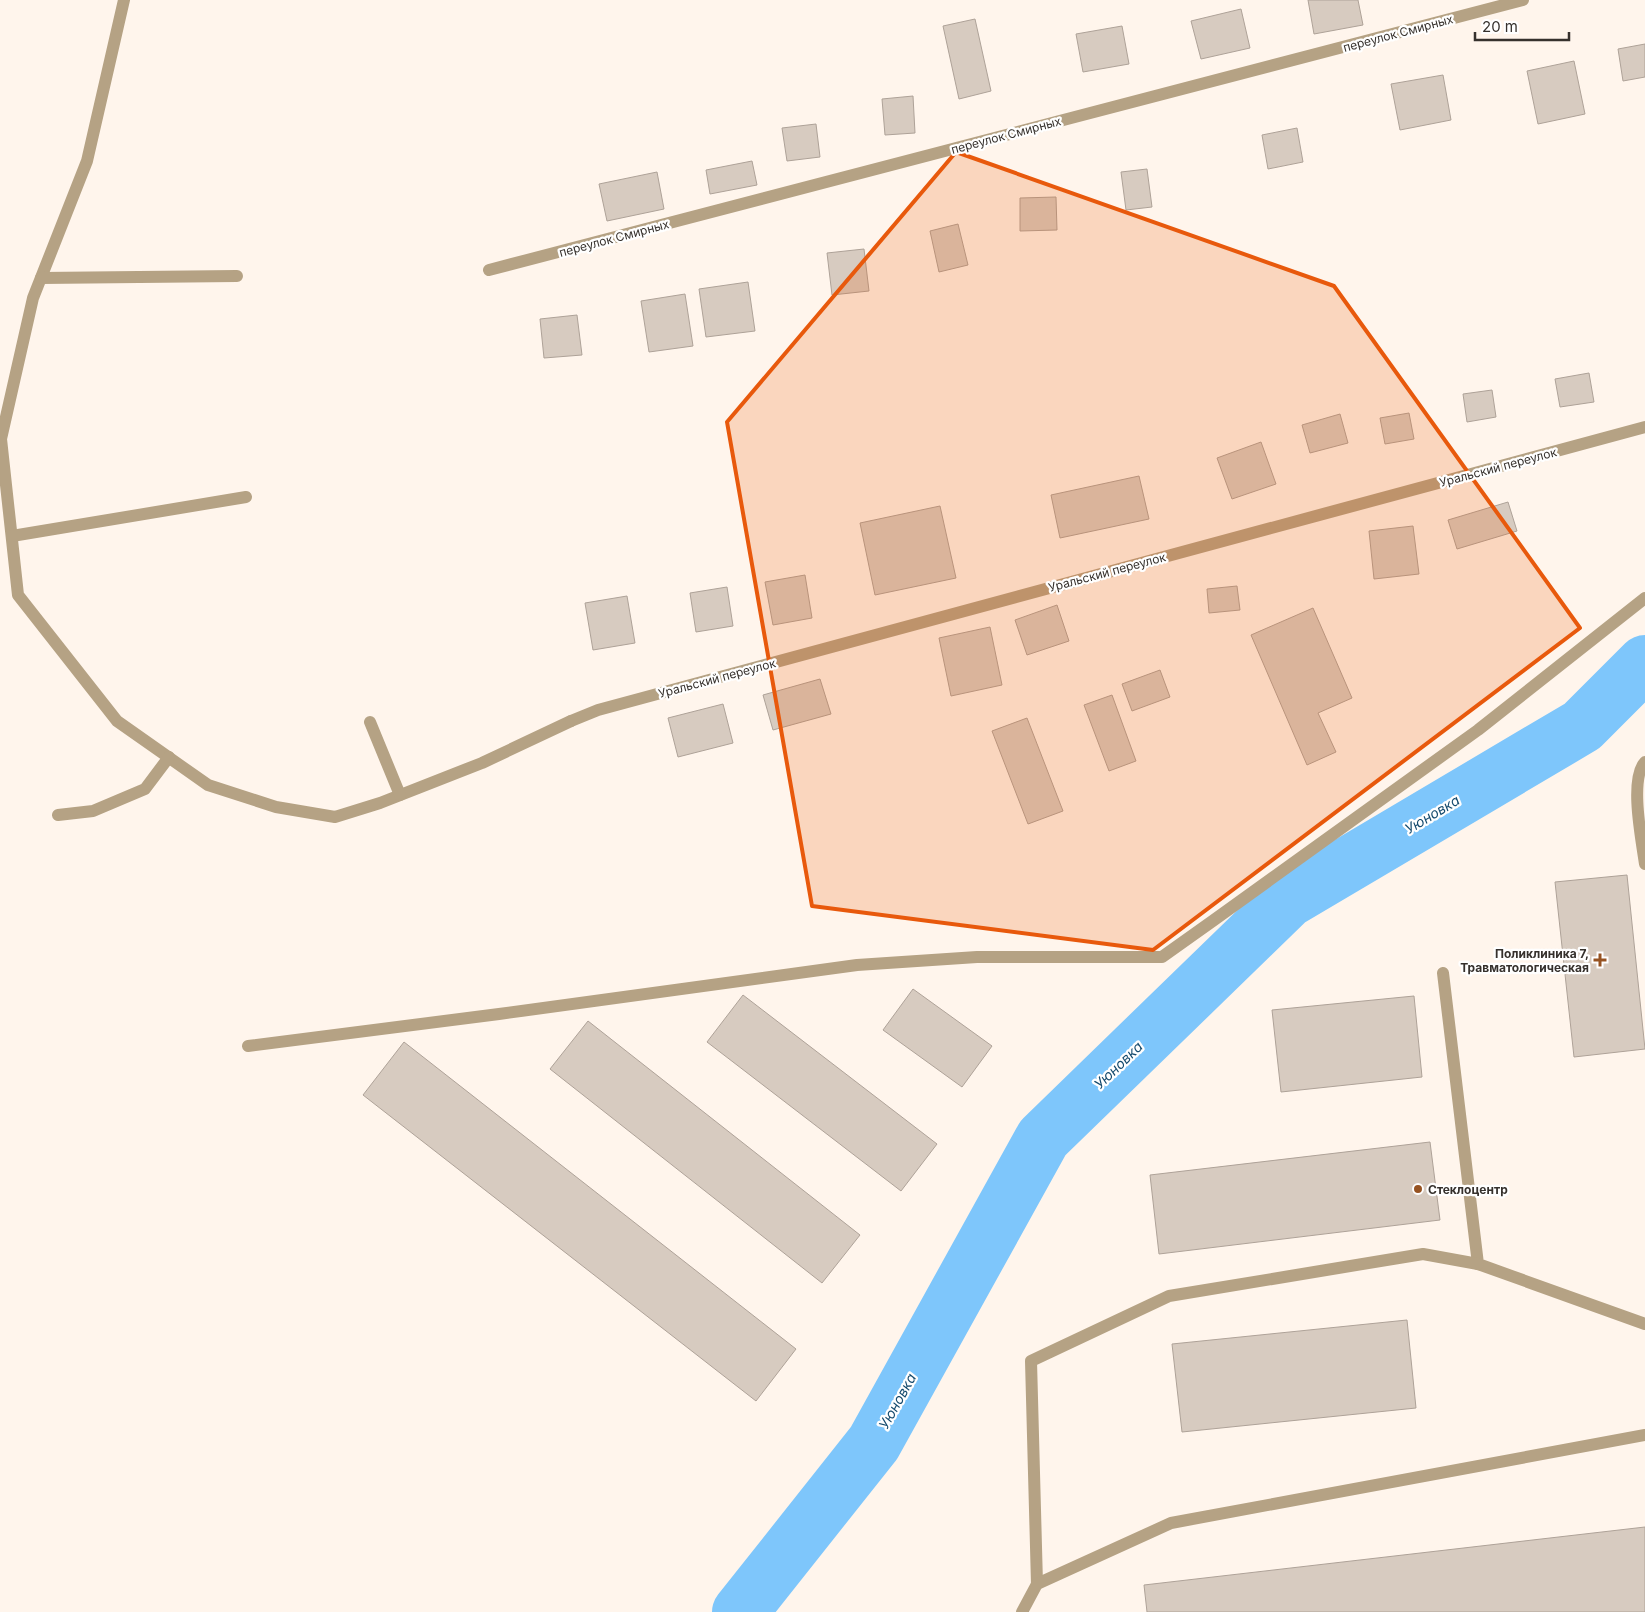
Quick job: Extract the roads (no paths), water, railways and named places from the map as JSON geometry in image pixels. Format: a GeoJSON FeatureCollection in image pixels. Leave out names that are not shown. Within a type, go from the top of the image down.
{"type":"FeatureCollection","features":[{"type":"Feature","properties":{"kind":"street","name":"Уральский переулок"},"geometry":{"type":"LineString","coordinates":[[124,0],[87,161],[33,298],[1,439],[18,595],[117,721],[208,785],[276,807],[335,817],[400,795],[482,763],[598,710],[1645,427]]}},
{"type":"Feature","properties":{"kind":"street","name":"переулок Смирных"},"geometry":{"type":"LineString","coordinates":[[489,270],[1523,0]]}},
{"type":"Feature","properties":{"kind":"street"},"geometry":{"type":"LineString","coordinates":[[41,278],[237,276]]}},
{"type":"Feature","properties":{"kind":"street"},"geometry":{"type":"LineString","coordinates":[[12,536],[246,497]]}},
{"type":"Feature","properties":{"kind":"street"},"geometry":{"type":"LineString","coordinates":[[248,1046],[509,1013],[857,965],[977,956],[1162,956],[1478,730],[1645,598]]}},
{"type":"Feature","properties":{"kind":"street"},"geometry":{"type":"LineString","coordinates":[[370,722],[400,795]]}},
{"type":"Feature","properties":{"kind":"street"},"geometry":{"type":"LineString","coordinates":[[58,816],[93,811],[145,789],[169,758]]}},
{"type":"Feature","properties":{"kind":"street"},"geometry":{"type":"LineString","coordinates":[[1645,762],[1642,765],[1636,791],[1645,864]]}},
{"type":"Feature","properties":{"kind":"street"},"geometry":{"type":"LineString","coordinates":[[1443,973],[1478,1264]]}},
{"type":"Feature","properties":{"kind":"street"},"geometry":{"type":"LineString","coordinates":[[1022,1612],[1037,1584],[1031,1361],[1169,1296],[1423,1254],[1478,1264],[1645,1324]]}},
{"type":"Feature","properties":{"kind":"street"},"geometry":{"type":"LineString","coordinates":[[1037,1584],[1171,1523],[1645,1435]]}},
{"type":"Feature","properties":{"kind":"waterway","name":"Уюновка"},"geometry":{"type":"LineString","coordinates":[[740,1612],[874,1443],[1043,1138],[1288,900],[1582,726],[1645,663]]}},
{"type":"Feature","properties":{"kind":"place","name":"Поликлиника 7, Травматологическая"},"geometry":{"type":"Point","coordinates":[1600,960]}},
{"type":"Feature","properties":{"kind":"place","name":"Стеклоцентр"},"geometry":{"type":"Point","coordinates":[1418,1189]}}]}
